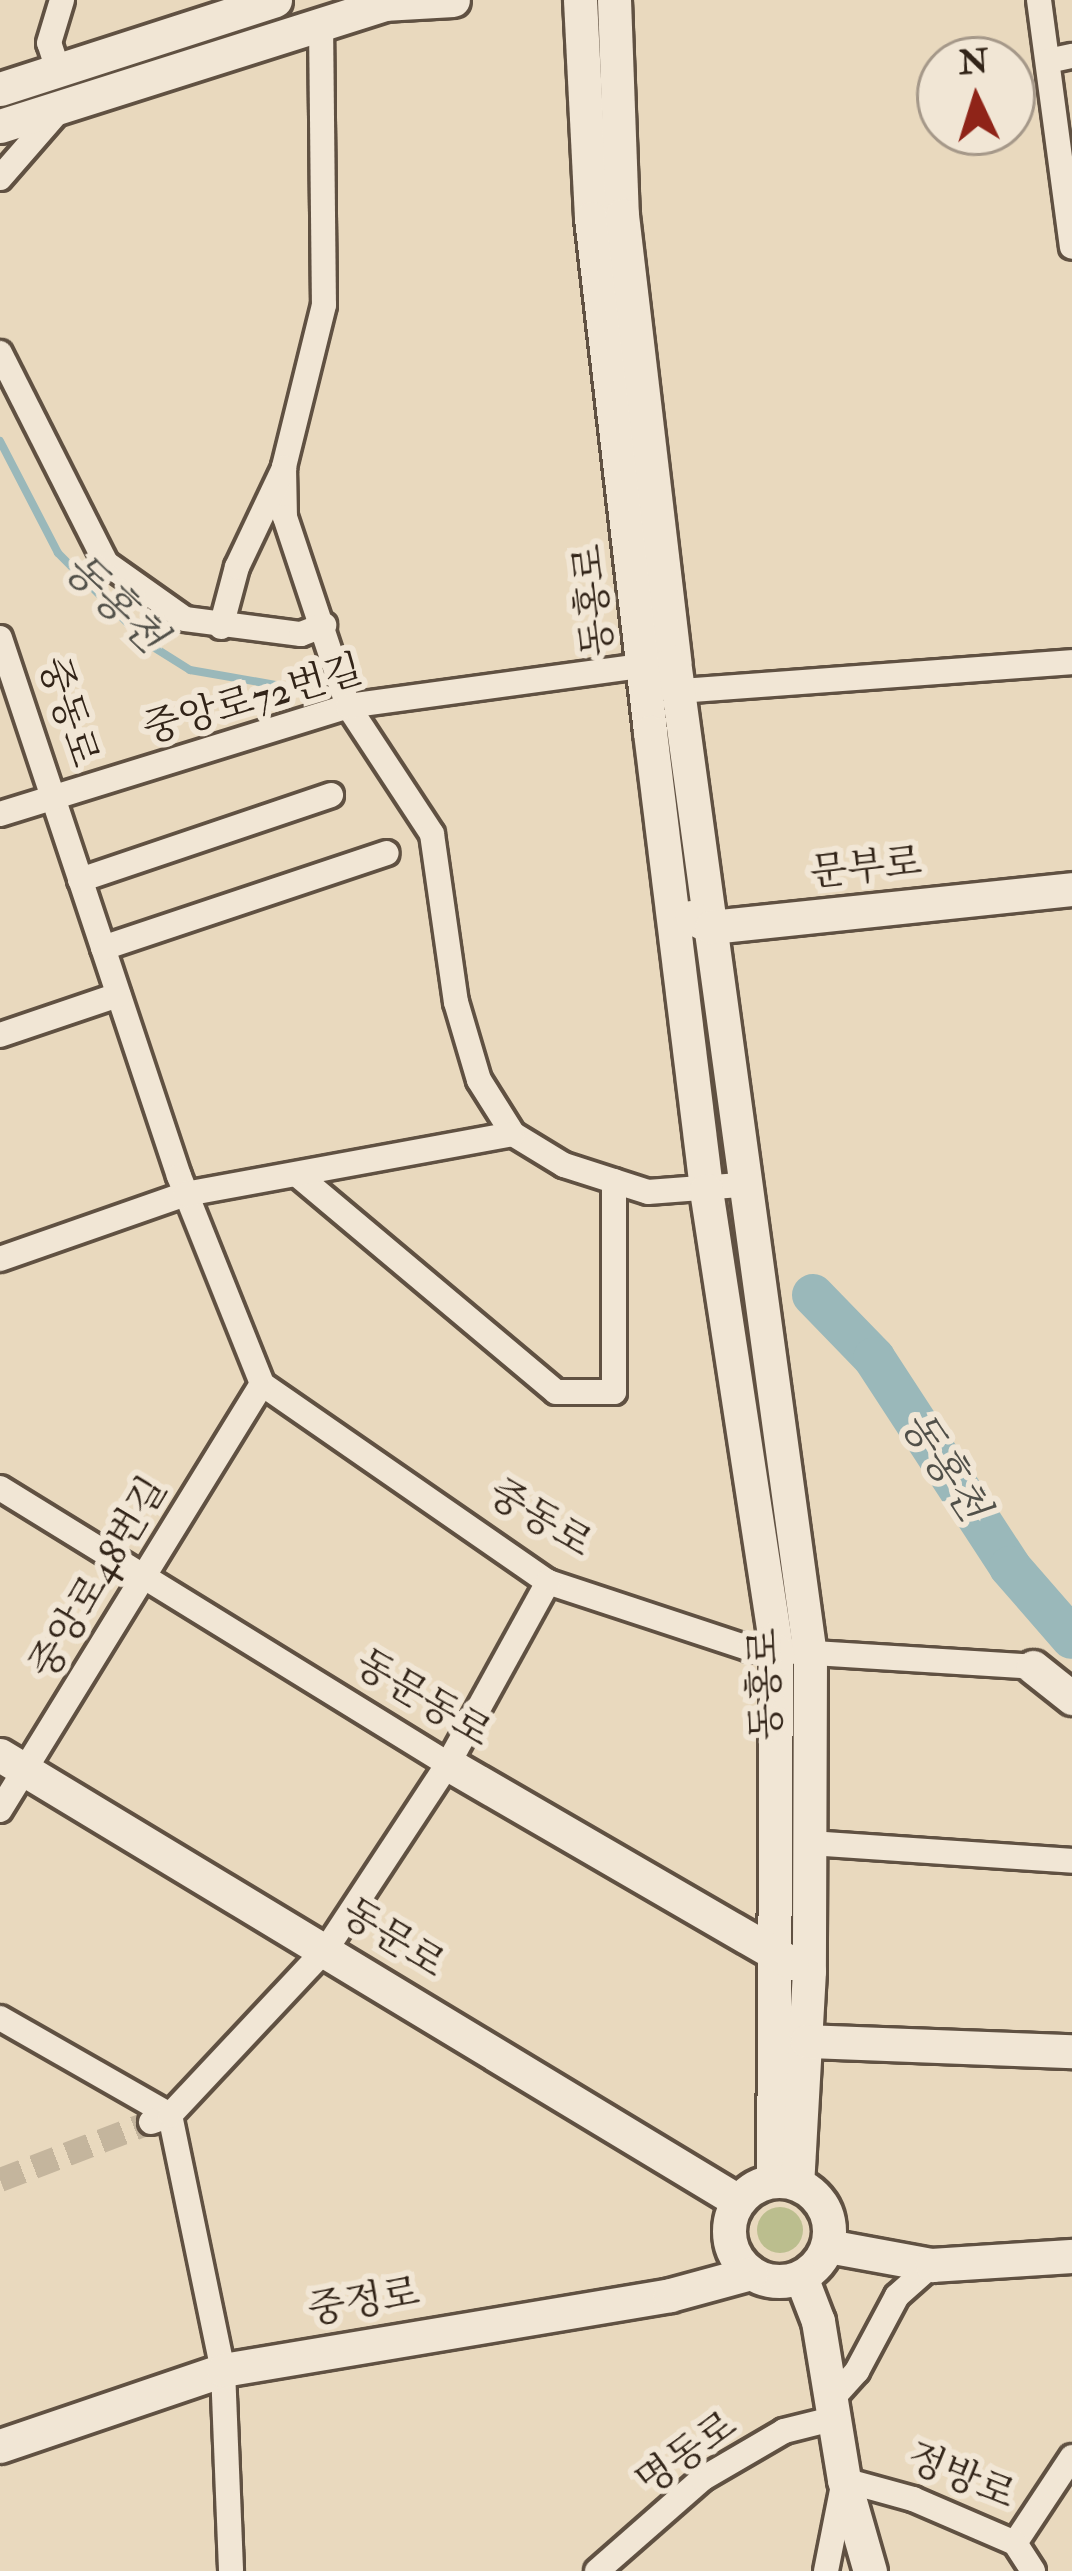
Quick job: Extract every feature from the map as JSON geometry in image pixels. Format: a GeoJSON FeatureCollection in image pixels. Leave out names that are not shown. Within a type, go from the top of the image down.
{"type":"FeatureCollection","features":[{"type":"Feature","properties":{"kind":"main road"},"geometry":{"type":"LineString","coordinates":[[0,126],[39,91],[274,0]]}},
{"type":"Feature","properties":{"kind":"main road"},"geometry":{"type":"LineString","coordinates":[[39,91],[390,2],[453,0]]}},
{"type":"Feature","properties":{"kind":"main road"},"geometry":{"type":"LineString","coordinates":[[556,0],[573,29],[600,123]]}},
{"type":"Feature","properties":{"kind":"main road","name":"동홍로"},"geometry":{"type":"LineString","coordinates":[[580,0],[600,123],[666,672],[711,927],[740,1185],[810,1655],[807,2041],[785,2182]]}},
{"type":"Feature","properties":{"kind":"main road","name":"동홍로"},"geometry":{"type":"LineString","coordinates":[[600,123],[614,0]]}},
{"type":"Feature","properties":{"kind":"main road"},"geometry":{"type":"LineString","coordinates":[[600,123],[624,0]]}},
{"type":"Feature","properties":{"kind":"main road","name":"동홍로"},"geometry":{"type":"LineString","coordinates":[[666,672],[674,908],[706,1190],[776,1650],[775,1955],[785,2182]]}},
{"type":"Feature","properties":{"kind":"main road","name":"문부로"},"geometry":{"type":"LineString","coordinates":[[711,927],[1072,889]]}},
{"type":"Feature","properties":{"kind":"main road"},"geometry":{"type":"LineString","coordinates":[[674,908],[711,927]]}},
{"type":"Feature","properties":{"kind":"main road","name":"중동로"},"geometry":{"type":"LineString","coordinates":[[1033,1667],[1072,1698]]}},
{"type":"Feature","properties":{"kind":"main road","name":"동문로"},"geometry":{"type":"LineString","coordinates":[[14,1763],[327,1948],[738,2201]]}},
{"type":"Feature","properties":{"kind":"main road","name":"동문동로"},"geometry":{"type":"LineString","coordinates":[[448,1764],[809,1971]]}},
{"type":"Feature","properties":{"kind":"main road"},"geometry":{"type":"LineString","coordinates":[[807,2041],[1072,2050]]}},
{"type":"Feature","properties":{"kind":"main road"},"geometry":{"type":"LineString","coordinates":[[785,2182],[826,2212],[828,2246],[801,2276],[772,2281],[751,2273],[730,2243],[738,2201],[785,2182]]}},
{"type":"Feature","properties":{"kind":"main road"},"geometry":{"type":"LineString","coordinates":[[828,2246],[932,2265],[1072,2256]]}},
{"type":"Feature","properties":{"kind":"main road","name":"중정로"},"geometry":{"type":"LineString","coordinates":[[0,2446],[224,2370],[670,2295],[751,2273]]}},
{"type":"Feature","properties":{"kind":"main road","name":"정방로"},"geometry":{"type":"LineString","coordinates":[[801,2276],[818,2321],[844,2480],[870,2571]]}},
{"type":"Feature","properties":{"kind":"street"},"geometry":{"type":"LineString","coordinates":[[0,178],[39,91],[62,0]]}},
{"type":"Feature","properties":{"kind":"street"},"geometry":{"type":"LineString","coordinates":[[1039,0],[1060,58],[1072,247]]}},
{"type":"Feature","properties":{"kind":"street"},"geometry":{"type":"LineString","coordinates":[[220,627],[237,568],[284,467],[323,304],[321,23]]}},
{"type":"Feature","properties":{"kind":"street"},"geometry":{"type":"LineString","coordinates":[[0,353],[106,562],[185,619],[301,634],[324,625]]}},
{"type":"Feature","properties":{"kind":"street"},"geometry":{"type":"LineString","coordinates":[[284,467],[285,517],[347,706],[432,834],[450,964],[478,1080],[513,1134],[565,1165],[648,1192],[740,1185]]}},
{"type":"Feature","properties":{"kind":"street","name":"중동로"},"geometry":{"type":"LineString","coordinates":[[0,638],[186,1194],[262,1384],[548,1582],[751,1648],[1033,1667]]}},
{"type":"Feature","properties":{"kind":"street"},"geometry":{"type":"LineString","coordinates":[[666,672],[1072,662]]}},
{"type":"Feature","properties":{"kind":"street","name":"중앙로72번길"},"geometry":{"type":"LineString","coordinates":[[0,814],[347,706],[666,672]]}},
{"type":"Feature","properties":{"kind":"street"},"geometry":{"type":"LineString","coordinates":[[80,880],[331,795]]}},
{"type":"Feature","properties":{"kind":"street"},"geometry":{"type":"LineString","coordinates":[[103,948],[387,853]]}},
{"type":"Feature","properties":{"kind":"street"},"geometry":{"type":"LineString","coordinates":[[0,1035],[118,994]]}},
{"type":"Feature","properties":{"kind":"street"},"geometry":{"type":"LineString","coordinates":[[0,1259],[186,1194],[300,1178],[513,1134]]}},
{"type":"Feature","properties":{"kind":"street"},"geometry":{"type":"LineString","coordinates":[[300,1178],[556,1392],[614,1391],[614,1181]]}},
{"type":"Feature","properties":{"kind":"street","name":"중앙로48번길"},"geometry":{"type":"LineString","coordinates":[[0,1810],[14,1763],[262,1384]]}},
{"type":"Feature","properties":{"kind":"street","name":"동문동로"},"geometry":{"type":"LineString","coordinates":[[0,1488],[448,1764]]}},
{"type":"Feature","properties":{"kind":"street"},"geometry":{"type":"LineString","coordinates":[[161,2118],[327,1948],[448,1764],[548,1582]]}},
{"type":"Feature","properties":{"kind":"street"},"geometry":{"type":"LineString","coordinates":[[811,1843],[1072,1861]]}},
{"type":"Feature","properties":{"kind":"street"},"geometry":{"type":"LineString","coordinates":[[0,2018],[161,2118],[224,2370],[231,2571]]}},
{"type":"Feature","properties":{"kind":"street"},"geometry":{"type":"LineString","coordinates":[[831,2409],[897,2296],[932,2265]]}},
{"type":"Feature","properties":{"kind":"street","name":"명동로"},"geometry":{"type":"LineString","coordinates":[[597,2571],[702,2480],[831,2409]]}},
{"type":"Feature","properties":{"kind":"street"},"geometry":{"type":"LineString","coordinates":[[1015,2543],[1072,2457]]}},
{"type":"Feature","properties":{"kind":"street"},"geometry":{"type":"LineString","coordinates":[[826,2571],[844,2480]]}},
{"type":"Feature","properties":{"kind":"street","name":"정방로"},"geometry":{"type":"LineString","coordinates":[[844,2480],[913,2499],[1015,2543],[1033,2571]]}},
{"type":"Feature","properties":{"kind":"green space"},"geometry":{"type":"Polygon","coordinates":[[[780,2207],[796,2214],[803,2230],[796,2246],[780,2253],[764,2246],[757,2230],[764,2214],[780,2207]]]}},
{"type":"Feature","properties":{"kind":"waterway","name":"동홍천"},"geometry":{"type":"LineString","coordinates":[[0,441],[58,553],[147,643],[190,670],[287,687]]}},
{"type":"Feature","properties":{"kind":"waterway","name":"동홍천"},"geometry":{"type":"LineString","coordinates":[[813,1295],[874,1358],[1010,1567],[1072,1638]]}},
{"type":"Feature","properties":{"kind":"tunnel"},"geometry":{"type":"LineString","coordinates":[[0,2180],[151,2122]]}}]}
